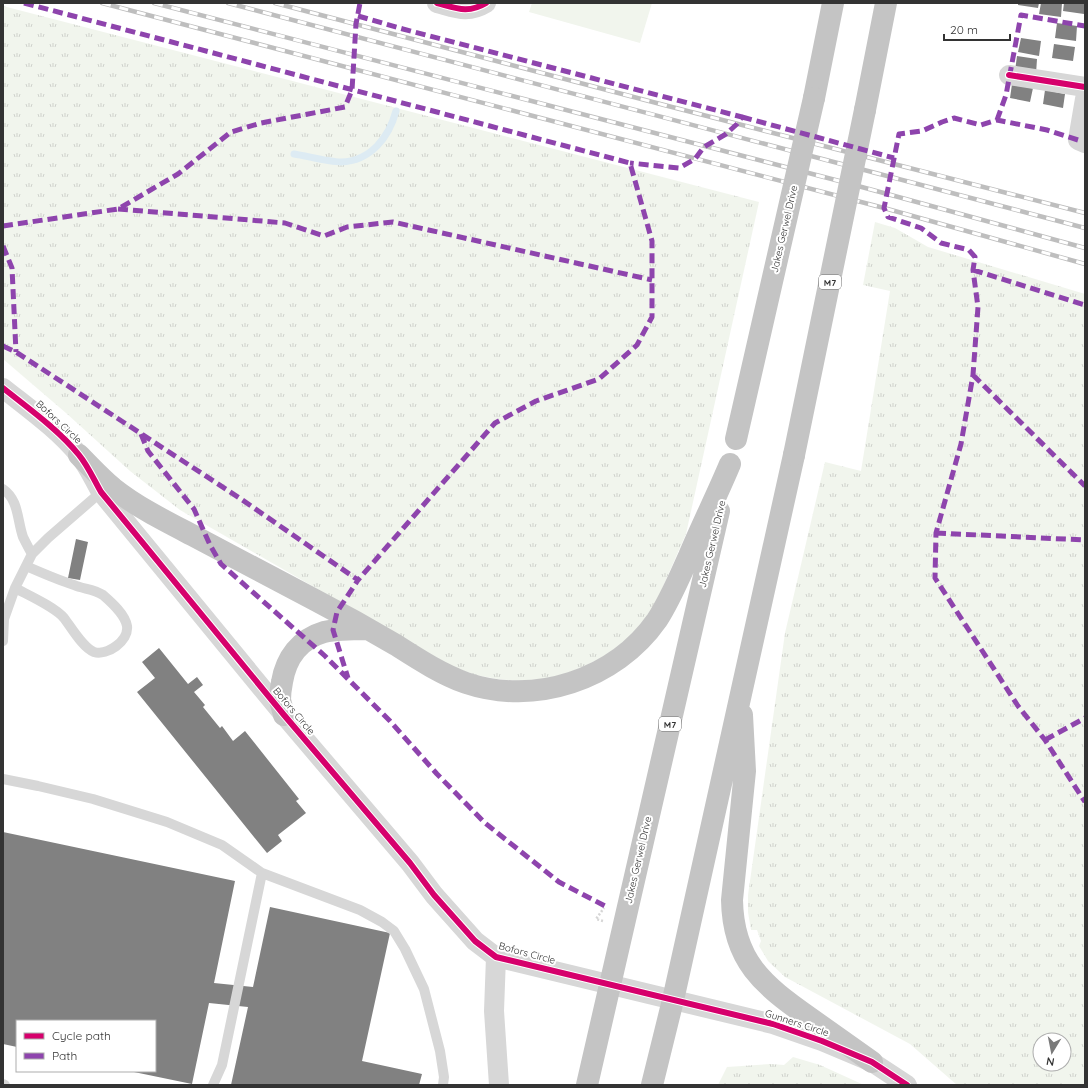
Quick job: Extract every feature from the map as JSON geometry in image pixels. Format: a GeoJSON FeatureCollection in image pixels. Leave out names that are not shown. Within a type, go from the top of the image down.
{"type":"FeatureCollection","features":[{"type":"Feature","properties":{"kind":"highway","name":"Jakes Gerwel Drive"},"geometry":{"type":"LineString","coordinates":[[587,1085],[814,98],[833,3]]}},
{"type":"Feature","properties":{"kind":"highway","name":"M7"},"geometry":{"type":"LineString","coordinates":[[652,1085],[794,455],[886,3]]}},
{"type":"Feature","properties":{"kind":"highway"},"geometry":{"type":"LineString","coordinates":[[79,455],[112,487],[158,517],[368,629],[440,671],[465,682],[492,689],[521,692],[563,685],[584,678],[603,668],[629,650],[656,621],[670,598],[730,464]]}},
{"type":"Feature","properties":{"kind":"highway"},"geometry":{"type":"LineString","coordinates":[[284,715],[280,699],[283,674],[286,665],[296,649],[310,638],[324,632],[346,629],[368,629]]}},
{"type":"Feature","properties":{"kind":"highway"},"geometry":{"type":"LineString","coordinates":[[740,696],[746,762],[732,888],[733,919],[738,941],[744,955],[754,971],[768,986],[872,1062]]}},
{"type":"Feature","properties":{"kind":"street"},"geometry":{"type":"LineString","coordinates":[[437,3],[464,10],[477,8],[486,3]]}},
{"type":"Feature","properties":{"kind":"street"},"geometry":{"type":"LineString","coordinates":[[1009,75],[1085,87]]}},
{"type":"Feature","properties":{"kind":"street"},"geometry":{"type":"LineString","coordinates":[[1085,99],[1078,140],[1085,143]]}},
{"type":"Feature","properties":{"kind":"street","name":"Bofors Circle"},"geometry":{"type":"LineString","coordinates":[[3,388],[38,416],[64,439],[79,455],[101,492],[284,715],[410,863],[434,895],[475,941],[496,957],[672,1000]]}},
{"type":"Feature","properties":{"kind":"street","name":"Bofors Circle"},"geometry":{"type":"LineString","coordinates":[[496,957],[494,1011],[499,1085]]}},
{"type":"Feature","properties":{"kind":"street","name":"Gunners Circle"},"geometry":{"type":"LineString","coordinates":[[672,1000],[773,1024],[822,1041],[872,1062],[908,1085]]}},
{"type":"Feature","properties":{"kind":"lane"},"geometry":{"type":"LineString","coordinates":[[3,489],[9,493],[14,501],[23,537],[32,554]]}},
{"type":"Feature","properties":{"kind":"lane"},"geometry":{"type":"LineString","coordinates":[[3,641],[4,619],[15,588],[32,554],[48,538],[101,492]]}},
{"type":"Feature","properties":{"kind":"lane"},"geometry":{"type":"LineString","coordinates":[[15,588],[62,616],[80,640],[92,651],[100,653],[107,652],[121,642],[127,633],[127,625],[122,614],[102,595],[26,566]]}},
{"type":"Feature","properties":{"kind":"lane"},"geometry":{"type":"LineString","coordinates":[[3,780],[38,786],[94,799],[167,822],[222,845],[262,873],[360,910],[382,922],[394,931],[406,948],[424,989],[440,1051],[444,1077],[443,1085]]}},
{"type":"Feature","properties":{"kind":"lane"},"geometry":{"type":"LineString","coordinates":[[213,1085],[222,1065],[262,873]]}},
{"type":"Feature","properties":{"kind":"green space"},"geometry":{"type":"Polygon","coordinates":[[[532,3],[652,3],[640,43],[529,12],[532,3]]]}},
{"type":"Feature","properties":{"kind":"green space"},"geometry":{"type":"Polygon","coordinates":[[[3,6],[759,202],[686,534],[655,605],[641,624],[625,641],[606,655],[585,666],[562,675],[541,679],[519,681],[497,679],[476,675],[455,668],[180,510],[130,471],[3,359],[3,6]]]}},
{"type":"Feature","properties":{"kind":"green space"},"geometry":{"type":"Polygon","coordinates":[[[875,222],[895,228],[928,247],[1085,294],[1085,1085],[957,1085],[910,1044],[785,977],[768,961],[759,946],[761,941],[757,930],[751,930],[748,912],[748,895],[785,633],[825,462],[861,471],[890,291],[863,285],[875,222]]]}},
{"type":"Feature","properties":{"kind":"green space"},"geometry":{"type":"Polygon","coordinates":[[[793,1057],[820,1065],[864,1085],[718,1085],[727,1067],[771,1064],[784,1065],[793,1057]]]}},
{"type":"Feature","properties":{"kind":"building"},"geometry":{"type":"Polygon","coordinates":[[[1018,3],[1039,3],[1038,8],[1018,5],[1018,3]]]}},
{"type":"Feature","properties":{"kind":"building"},"geometry":{"type":"Polygon","coordinates":[[[1041,3],[1062,3],[1061,17],[1039,14],[1041,3]]]}},
{"type":"Feature","properties":{"kind":"building"},"geometry":{"type":"Polygon","coordinates":[[[1064,3],[1085,3],[1084,14],[1063,11],[1064,3]]]}},
{"type":"Feature","properties":{"kind":"building"},"geometry":{"type":"Polygon","coordinates":[[[1057,23],[1077,26],[1076,41],[1055,38],[1057,23]]]}},
{"type":"Feature","properties":{"kind":"building"},"geometry":{"type":"Polygon","coordinates":[[[1021,38],[1041,41],[1039,56],[1018,52],[1021,38]]]}},
{"type":"Feature","properties":{"kind":"building"},"geometry":{"type":"Polygon","coordinates":[[[1054,44],[1075,47],[1073,61],[1052,58],[1054,44]]]}},
{"type":"Feature","properties":{"kind":"building"},"geometry":{"type":"Polygon","coordinates":[[[1017,56],[1037,59],[1036,74],[1015,71],[1017,56]]]}},
{"type":"Feature","properties":{"kind":"building"},"geometry":{"type":"Polygon","coordinates":[[[1012,84],[1033,88],[1030,102],[1010,98],[1012,84]]]}},
{"type":"Feature","properties":{"kind":"building"},"geometry":{"type":"Polygon","coordinates":[[[1045,90],[1065,94],[1063,108],[1043,104],[1045,90]]]}},
{"type":"Feature","properties":{"kind":"building"},"geometry":{"type":"Polygon","coordinates":[[[76,539],[88,542],[80,580],[68,578],[76,539]]]}},
{"type":"Feature","properties":{"kind":"building"},"geometry":{"type":"Polygon","coordinates":[[[159,648],[188,684],[197,677],[203,685],[194,692],[205,705],[203,707],[220,728],[222,726],[233,741],[245,731],[299,799],[296,801],[306,813],[278,835],[282,841],[267,853],[137,692],[155,678],[142,662],[159,648]]]}},
{"type":"Feature","properties":{"kind":"building"},"geometry":{"type":"Polygon","coordinates":[[[3,832],[235,881],[214,983],[253,987],[270,907],[390,933],[362,1061],[422,1074],[419,1085],[231,1085],[248,1007],[209,1003],[192,1084],[134,1072],[156,1072],[156,1020],[16,1020],[16,1047],[3,1044],[3,832]]]}},
{"type":"Feature","properties":{"kind":"waterway"},"geometry":{"type":"LineString","coordinates":[[294,154],[336,162],[352,161],[370,152],[377,146],[389,130],[396,111]]}},
{"type":"Feature","properties":{"kind":"railway"},"geometry":{"type":"LineString","coordinates":[[102,3],[884,208],[1085,264]]}},
{"type":"Feature","properties":{"kind":"railway"},"geometry":{"type":"LineString","coordinates":[[154,3],[847,183],[1085,248]]}},
{"type":"Feature","properties":{"kind":"railway"},"geometry":{"type":"LineString","coordinates":[[228,3],[1085,228]]}},
{"type":"Feature","properties":{"kind":"railway"},"geometry":{"type":"LineString","coordinates":[[275,3],[1085,213]]}},
{"type":"Feature","properties":{"kind":"marked path"},"geometry":{"type":"LineString","coordinates":[[24,3],[630,163],[652,241],[652,317],[637,345],[599,379],[536,401],[495,423],[358,580]]}},
{"type":"Feature","properties":{"kind":"marked path"},"geometry":{"type":"LineString","coordinates":[[3,226],[118,209],[178,174],[231,132],[261,123],[345,107],[352,90],[356,24],[360,3]]}},
{"type":"Feature","properties":{"kind":"marked path"},"geometry":{"type":"LineString","coordinates":[[997,120],[1006,95],[1021,15],[1085,26]]}},
{"type":"Feature","properties":{"kind":"marked path"},"geometry":{"type":"LineString","coordinates":[[358,16],[742,117],[726,134],[704,147],[695,159],[679,168],[630,163]]}},
{"type":"Feature","properties":{"kind":"marked path"},"geometry":{"type":"LineString","coordinates":[[742,117],[894,158]]}},
{"type":"Feature","properties":{"kind":"marked path"},"geometry":{"type":"LineString","coordinates":[[1078,140],[1047,130],[997,120],[981,125],[954,118],[922,131],[899,134],[884,208],[888,217],[921,228],[941,243],[969,250],[975,257],[973,270],[978,307],[973,375],[961,444],[936,533],[935,578],[1018,706],[1045,740],[1085,802]]}},
{"type":"Feature","properties":{"kind":"marked path"},"geometry":{"type":"LineString","coordinates":[[118,209],[285,223],[324,236],[347,227],[393,222],[652,280]]}},
{"type":"Feature","properties":{"kind":"marked path"},"geometry":{"type":"LineString","coordinates":[[3,246],[12,268],[16,352]]}},
{"type":"Feature","properties":{"kind":"marked path"},"geometry":{"type":"LineString","coordinates":[[973,270],[1085,305]]}},
{"type":"Feature","properties":{"kind":"marked path"},"geometry":{"type":"LineString","coordinates":[[3,346],[16,352],[241,499],[358,580],[337,612],[333,630],[348,678]]}},
{"type":"Feature","properties":{"kind":"marked path"},"geometry":{"type":"LineString","coordinates":[[973,375],[1085,486]]}},
{"type":"Feature","properties":{"kind":"marked path"},"geometry":{"type":"LineString","coordinates":[[141,434],[148,451],[194,509],[210,545],[221,564],[325,656],[390,721],[437,774],[485,823],[559,882],[605,906]]}},
{"type":"Feature","properties":{"kind":"marked path"},"geometry":{"type":"LineString","coordinates":[[936,533],[1085,540]]}},
{"type":"Feature","properties":{"kind":"marked path"},"geometry":{"type":"LineString","coordinates":[[1045,740],[1085,718]]}},
{"type":"Feature","properties":{"kind":"cycle path"},"geometry":{"type":"LineString","coordinates":[[437,3],[462,9],[473,8],[486,3]]}},
{"type":"Feature","properties":{"kind":"cycle path"},"geometry":{"type":"LineString","coordinates":[[1009,75],[1085,87]]}},
{"type":"Feature","properties":{"kind":"cycle path"},"geometry":{"type":"LineString","coordinates":[[3,388],[53,428],[79,455],[101,492],[284,715],[410,863],[434,895],[475,941],[496,957],[773,1024],[822,1041],[872,1062],[907,1085]]}}]}
